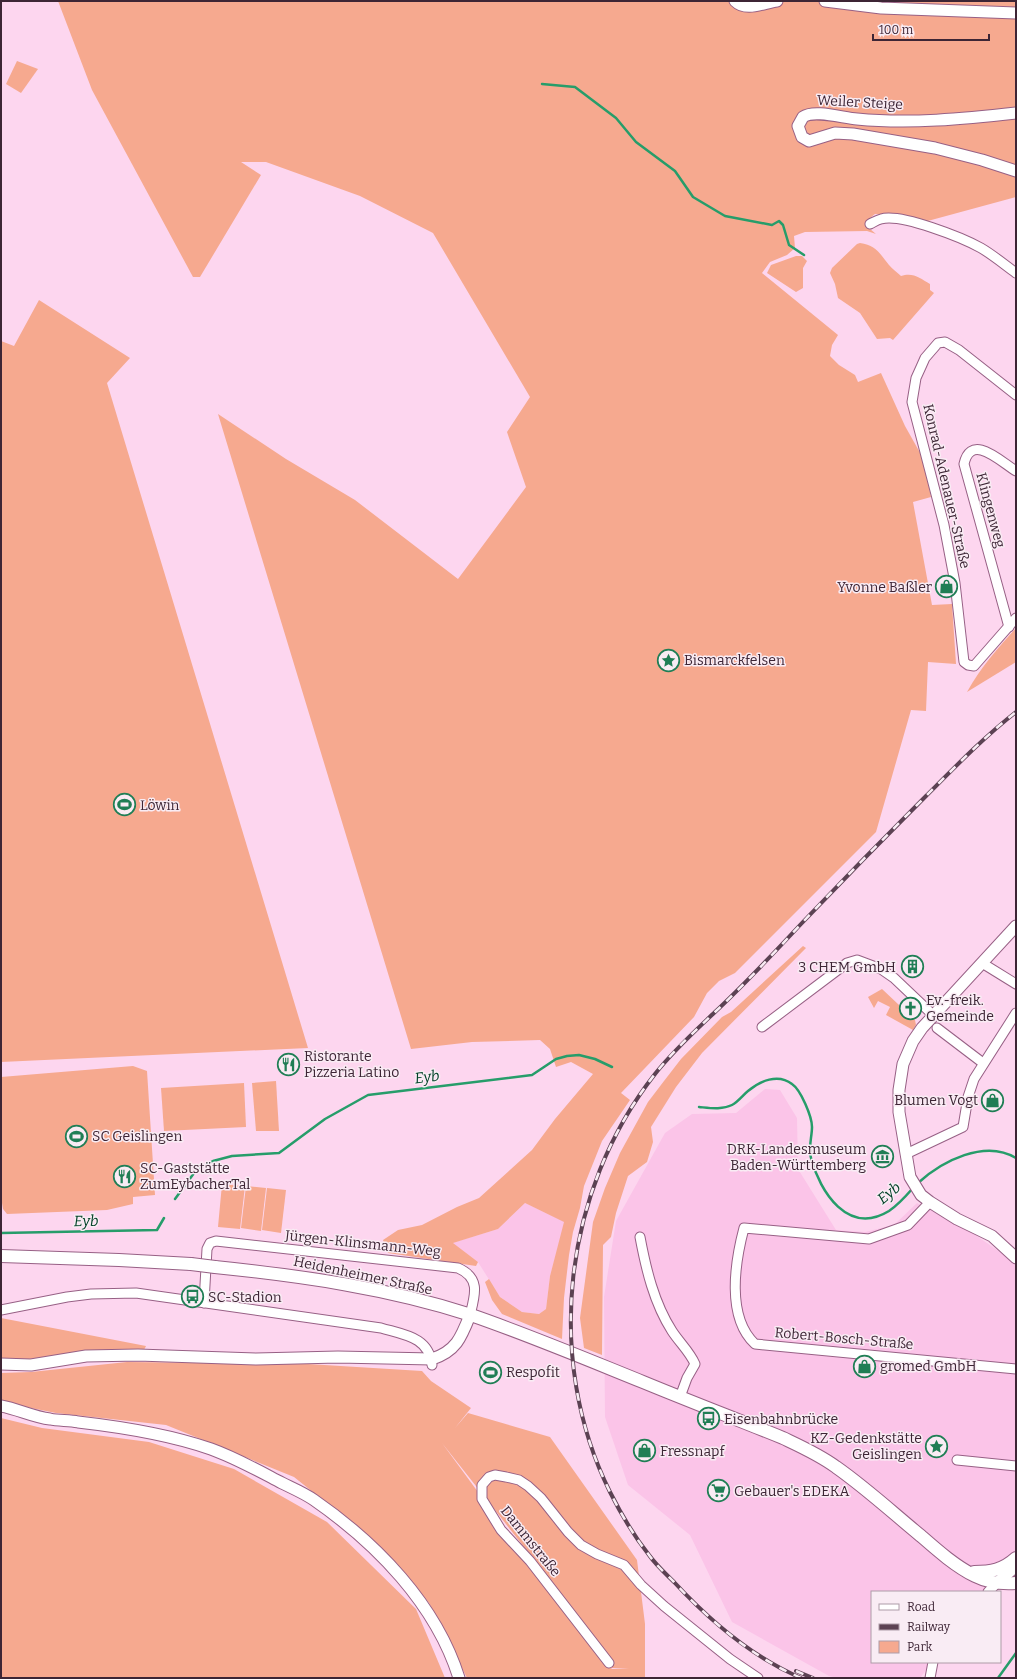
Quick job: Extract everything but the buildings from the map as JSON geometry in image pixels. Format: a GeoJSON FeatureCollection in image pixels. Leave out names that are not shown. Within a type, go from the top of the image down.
{"type":"FeatureCollection","features":[{"type":"Feature","properties":{"kind":"main road","name":"Heidenheimer Straße"},"geometry":{"type":"LineString","coordinates":[[1,1256],[191,1264],[282,1274],[340,1282],[470,1315],[586,1359],[783,1438],[824,1459],[848,1476],[936,1549],[975,1576],[998,1582],[1016,1583]]}},
{"type":"Feature","properties":{"kind":"main road"},"geometry":{"type":"LineString","coordinates":[[968,1571],[990,1572],[1005,1566],[1016,1558]]}},
{"type":"Feature","properties":{"kind":"street"},"geometry":{"type":"LineString","coordinates":[[735,1],[746,7],[776,1]]}},
{"type":"Feature","properties":{"kind":"street"},"geometry":{"type":"LineString","coordinates":[[825,1],[881,8],[1016,13]]}},
{"type":"Feature","properties":{"kind":"street","name":"Weiler Steige"},"geometry":{"type":"LineString","coordinates":[[1016,113],[896,120],[859,119],[812,114],[803,117],[799,122],[798,128],[802,137],[809,141],[835,133],[853,134],[935,148],[982,160],[1016,171]]}},
{"type":"Feature","properties":{"kind":"street"},"geometry":{"type":"LineString","coordinates":[[870,224],[882,218],[909,221],[928,227],[962,239],[981,248],[1016,273]]}},
{"type":"Feature","properties":{"kind":"street","name":"Konrad-Adenauer-Straße"},"geometry":{"type":"LineString","coordinates":[[1016,395],[959,350],[945,342],[938,343],[925,358],[916,378],[912,402],[944,524],[955,583],[964,662],[968,665],[974,666],[980,662],[1016,618]]}},
{"type":"Feature","properties":{"kind":"street","name":"Klingenweg"},"geometry":{"type":"LineString","coordinates":[[1009,627],[964,464],[968,454],[975,450],[985,450],[1016,471]]}},
{"type":"Feature","properties":{"kind":"street"},"geometry":{"type":"LineString","coordinates":[[1016,926],[933,1015],[913,1041],[903,1064],[898,1090],[899,1112],[910,1177],[926,1199],[957,1219],[992,1236],[1016,1258]]}},
{"type":"Feature","properties":{"kind":"street"},"geometry":{"type":"LineString","coordinates":[[762,1027],[847,963],[857,960],[881,968],[894,978],[933,1015]]}},
{"type":"Feature","properties":{"kind":"street"},"geometry":{"type":"LineString","coordinates":[[982,963],[1016,984]]}},
{"type":"Feature","properties":{"kind":"street"},"geometry":{"type":"LineString","coordinates":[[906,1154],[963,1127],[968,1097],[974,1079],[1016,1013]]}},
{"type":"Feature","properties":{"kind":"street"},"geometry":{"type":"LineString","coordinates":[[937,1028],[983,1063]]}},
{"type":"Feature","properties":{"kind":"street","name":"Robert-Bosch-Straße"},"geometry":{"type":"LineString","coordinates":[[926,1199],[908,1225],[869,1239],[744,1228],[737,1263],[735,1284],[741,1322],[750,1339],[755,1344],[1016,1369]]}},
{"type":"Feature","properties":{"kind":"street"},"geometry":{"type":"LineString","coordinates":[[640,1237],[650,1280],[664,1317],[671,1331],[695,1364],[687,1378],[680,1397]]}},
{"type":"Feature","properties":{"kind":"street","name":"Jürgen-Klinsmann-Weg"},"geometry":{"type":"LineString","coordinates":[[204,1303],[206,1257],[210,1244],[216,1241],[458,1268],[468,1272],[474,1281],[475,1290],[470,1315]]}},
{"type":"Feature","properties":{"kind":"street"},"geometry":{"type":"LineString","coordinates":[[1,1310],[67,1297],[91,1294],[136,1293],[381,1328],[420,1341],[427,1348],[432,1362]]}},
{"type":"Feature","properties":{"kind":"street"},"geometry":{"type":"LineString","coordinates":[[1,1364],[31,1364],[86,1356],[138,1355],[256,1359],[338,1357],[432,1362],[458,1344],[470,1315]]}},
{"type":"Feature","properties":{"kind":"street"},"geometry":{"type":"LineString","coordinates":[[1,1406],[39,1417],[125,1428],[167,1437],[211,1449],[245,1464],[313,1499],[362,1539],[402,1580],[421,1603],[444,1644],[459,1678]]}},
{"type":"Feature","properties":{"kind":"street"},"geometry":{"type":"LineString","coordinates":[[957,1460],[1016,1466]]}},
{"type":"Feature","properties":{"kind":"street","name":"Dammstraße"},"geometry":{"type":"LineString","coordinates":[[609,1663],[530,1561],[501,1530],[482,1499],[482,1485],[489,1477],[495,1475],[506,1477],[519,1480],[528,1486],[541,1498],[568,1532],[581,1545],[597,1554],[624,1565],[641,1585],[664,1606],[730,1659],[758,1678]]}},
{"type":"Feature","properties":{"kind":"street"},"geometry":{"type":"LineString","coordinates":[[989,1591],[1016,1566]]}},
{"type":"Feature","properties":{"kind":"street"},"geometry":{"type":"LineString","coordinates":[[930,1678],[933,1663]]}},
{"type":"Feature","properties":{"kind":"shaded area"},"geometry":{"type":"Polygon","coordinates":[[[765,1089],[780,1090],[797,1118],[798,1169],[836,1230],[865,1232],[894,1225],[917,1203],[968,1230],[1013,1261],[1016,1267],[1016,1549],[987,1591],[871,1591],[871,1663],[931,1663],[920,1678],[837,1678],[829,1676],[732,1622],[690,1535],[628,1485],[605,1417],[604,1297],[616,1221],[665,1133],[692,1114],[736,1113],[765,1089]]]}},
{"type":"Feature","properties":{"kind":"shaded area"},"geometry":{"type":"Polygon","coordinates":[[[525,1203],[565,1222],[550,1276],[546,1309],[539,1314],[522,1312],[500,1297],[478,1262],[452,1243],[498,1229],[525,1203]]]}},
{"type":"Feature","properties":{"kind":"green space"},"geometry":{"type":"Polygon","coordinates":[[[58,1],[1016,1],[1016,197],[924,222],[901,216],[875,214],[870,218],[868,223],[870,229],[876,234],[867,231],[805,232],[794,236],[795,248],[787,255],[770,262],[762,273],[838,335],[832,345],[830,356],[839,365],[855,375],[858,382],[881,373],[905,426],[923,458],[931,497],[913,502],[932,605],[952,604],[956,664],[928,662],[926,711],[911,710],[876,832],[735,973],[719,981],[707,993],[694,1017],[621,1093],[630,1100],[602,1141],[584,1186],[569,1255],[564,1298],[562,1339],[502,1314],[492,1300],[485,1282],[489,1279],[500,1297],[522,1312],[539,1314],[546,1309],[550,1276],[564,1222],[525,1203],[498,1229],[453,1243],[478,1262],[476,1266],[388,1253],[383,1240],[398,1230],[422,1225],[457,1207],[479,1198],[532,1150],[555,1119],[593,1074],[571,1062],[556,1067],[550,1049],[540,1040],[472,1042],[411,1049],[218,414],[286,459],[355,500],[458,579],[526,487],[507,432],[530,397],[433,233],[360,196],[266,162],[241,162],[261,175],[200,277],[193,277],[92,90],[58,1]]]}},
{"type":"Feature","properties":{"kind":"green space"},"geometry":{"type":"Polygon","coordinates":[[[17,61],[38,69],[21,93],[6,84],[17,61]]]}},
{"type":"Feature","properties":{"kind":"green space"},"geometry":{"type":"Polygon","coordinates":[[[860,243],[874,248],[901,276],[913,275],[930,284],[930,290],[934,293],[893,340],[890,338],[877,339],[860,313],[838,298],[835,284],[830,273],[832,268],[857,244],[860,243]]]}},
{"type":"Feature","properties":{"kind":"green space"},"geometry":{"type":"Polygon","coordinates":[[[796,256],[802,256],[807,261],[803,268],[803,288],[796,292],[767,273],[771,265],[796,256]]]}},
{"type":"Feature","properties":{"kind":"green space"},"geometry":{"type":"Polygon","coordinates":[[[39,300],[130,358],[107,383],[308,1048],[1,1062],[1,341],[14,346],[39,300]]]}},
{"type":"Feature","properties":{"kind":"green space"},"geometry":{"type":"Polygon","coordinates":[[[1016,628],[1016,662],[967,692],[983,666],[1016,628]]]}},
{"type":"Feature","properties":{"kind":"green space"},"geometry":{"type":"Polygon","coordinates":[[[803,946],[806,948],[702,1053],[676,1087],[651,1127],[653,1142],[647,1162],[628,1176],[616,1213],[611,1237],[603,1245],[602,1355],[584,1348],[580,1318],[593,1222],[605,1188],[620,1153],[648,1102],[681,1059],[722,1017],[731,1012],[803,946]]]}},
{"type":"Feature","properties":{"kind":"green space"},"geometry":{"type":"Polygon","coordinates":[[[882,989],[915,1020],[916,1025],[913,1030],[886,1015],[890,1007],[878,1001],[874,1008],[868,997],[882,989]]]}},
{"type":"Feature","properties":{"kind":"green space","name":"SC Geislingen"},"geometry":{"type":"Polygon","coordinates":[[[133,1066],[147,1071],[155,1195],[133,1197],[133,1204],[107,1210],[7,1214],[1,1203],[1,1077],[133,1066]]]}},
{"type":"Feature","properties":{"kind":"green space"},"geometry":{"type":"Polygon","coordinates":[[[276,1081],[279,1131],[256,1131],[252,1083],[276,1081]]]}},
{"type":"Feature","properties":{"kind":"green space"},"geometry":{"type":"Polygon","coordinates":[[[244,1083],[246,1127],[164,1131],[161,1088],[244,1083]]]}},
{"type":"Feature","properties":{"kind":"green space"},"geometry":{"type":"Polygon","coordinates":[[[222,1184],[245,1186],[240,1229],[218,1227],[222,1184]]]}},
{"type":"Feature","properties":{"kind":"green space"},"geometry":{"type":"Polygon","coordinates":[[[246,1186],[266,1188],[261,1231],[241,1228],[246,1186]]]}},
{"type":"Feature","properties":{"kind":"green space"},"geometry":{"type":"Polygon","coordinates":[[[267,1188],[286,1190],[281,1233],[262,1230],[267,1188]]]}},
{"type":"Feature","properties":{"kind":"green space"},"geometry":{"type":"Polygon","coordinates":[[[1,1318],[146,1346],[144,1350],[85,1351],[29,1359],[1,1360],[1,1318]]]}},
{"type":"Feature","properties":{"kind":"green space"},"geometry":{"type":"Polygon","coordinates":[[[127,1362],[308,1364],[422,1371],[431,1381],[471,1408],[455,1428],[468,1413],[550,1437],[637,1560],[645,1624],[645,1678],[467,1678],[429,1603],[363,1532],[294,1477],[166,1425],[56,1413],[1,1402],[1,1373],[31,1372],[127,1362]],[[442,1443],[586,1639],[612,1669],[629,1669],[612,1668],[528,1552],[442,1443]]]}},
{"type":"Feature","properties":{"kind":"green space"},"geometry":{"type":"Polygon","coordinates":[[[1,1418],[42,1428],[149,1442],[234,1469],[327,1522],[416,1609],[445,1678],[1,1678],[1,1418]]]}},
{"type":"Feature","properties":{"kind":"waterway"},"geometry":{"type":"LineString","coordinates":[[542,84],[575,87],[616,118],[636,142],[675,171],[693,197],[725,216],[772,225],[779,221],[783,225],[789,245],[804,255]]}},
{"type":"Feature","properties":{"kind":"waterway","name":"Eyb"},"geometry":{"type":"LineString","coordinates":[[175,1199],[197,1169],[213,1161],[232,1156],[279,1153],[325,1119],[368,1095],[532,1075],[556,1059],[567,1056],[579,1055],[595,1059],[612,1067]]}},
{"type":"Feature","properties":{"kind":"waterway","name":"Eyb"},"geometry":{"type":"LineString","coordinates":[[699,1107],[728,1107],[753,1087],[764,1081],[775,1079],[787,1081],[799,1092],[805,1104],[812,1123],[810,1154],[815,1171],[821,1184],[838,1207],[849,1214],[861,1218],[874,1217],[892,1209],[913,1188]]}},
{"type":"Feature","properties":{"kind":"waterway","name":"Eyb"},"geometry":{"type":"LineString","coordinates":[[918,1183],[939,1167],[964,1155],[991,1151],[1004,1153],[1016,1158]]}},
{"type":"Feature","properties":{"kind":"waterway","name":"Eyb"},"geometry":{"type":"LineString","coordinates":[[1,1233],[157,1230],[164,1218]]}},
{"type":"Feature","properties":{"kind":"waterway"},"geometry":{"type":"LineString","coordinates":[[998,1678],[1016,1653]]}},
{"type":"Feature","properties":{"kind":"railway"},"geometry":{"type":"LineString","coordinates":[[801,1678],[766,1660],[749,1649],[702,1610],[652,1559],[628,1525],[610,1492],[589,1441],[576,1387],[571,1332],[573,1277],[583,1223],[600,1170],[624,1120],[655,1074],[669,1057],[748,980],[847,876],[948,774],[981,742],[1016,712]]}},
{"type":"Feature","properties":{"kind":"railway"},"geometry":{"type":"LineString","coordinates":[[796,1671],[813,1678]]}},
{"type":"Feature","properties":{"kind":"place","name":"Yvonne Baßler"},"geometry":{"type":"Point","coordinates":[947,587]}},
{"type":"Feature","properties":{"kind":"place","name":"Bismarckfelsen"},"geometry":{"type":"Point","coordinates":[668,660]}},
{"type":"Feature","properties":{"kind":"place","name":"Löwin"},"geometry":{"type":"Point","coordinates":[124,805]}},
{"type":"Feature","properties":{"kind":"place","name":"3 CHEM GmbH"},"geometry":{"type":"Point","coordinates":[912,967]}},
{"type":"Feature","properties":{"kind":"place","name":"Ev.-freik. Gemeinde"},"geometry":{"type":"Point","coordinates":[911,1008]}},
{"type":"Feature","properties":{"kind":"place","name":"Ristorante Pizzeria Latino"},"geometry":{"type":"Point","coordinates":[289,1064]}},
{"type":"Feature","properties":{"kind":"place","name":"Blumen Vogt"},"geometry":{"type":"Point","coordinates":[993,1100]}},
{"type":"Feature","properties":{"kind":"place","name":"SC Geislingen"},"geometry":{"type":"Point","coordinates":[76,1136]}},
{"type":"Feature","properties":{"kind":"place","name":"DRK-Landesmuseum Baden-Württemberg"},"geometry":{"type":"Point","coordinates":[882,1157]}},
{"type":"Feature","properties":{"kind":"place","name":"SC-Gaststätte ZumEybacherTal"},"geometry":{"type":"Point","coordinates":[124,1176]}},
{"type":"Feature","properties":{"kind":"place","name":"SC-Stadion"},"geometry":{"type":"Point","coordinates":[192,1297]}},
{"type":"Feature","properties":{"kind":"place","name":"gromed GmbH"},"geometry":{"type":"Point","coordinates":[865,1366]}},
{"type":"Feature","properties":{"kind":"place","name":"Respofit"},"geometry":{"type":"Point","coordinates":[491,1372]}},
{"type":"Feature","properties":{"kind":"place","name":"Eisenbahnbrücke"},"geometry":{"type":"Point","coordinates":[708,1419]}},
{"type":"Feature","properties":{"kind":"place","name":"KZ-Gedenkstätte Geislingen"},"geometry":{"type":"Point","coordinates":[937,1446]}},
{"type":"Feature","properties":{"kind":"place","name":"Fressnapf"},"geometry":{"type":"Point","coordinates":[644,1451]}},
{"type":"Feature","properties":{"kind":"place","name":"Gebauer's EDEKA"},"geometry":{"type":"Point","coordinates":[718,1491]}}]}
